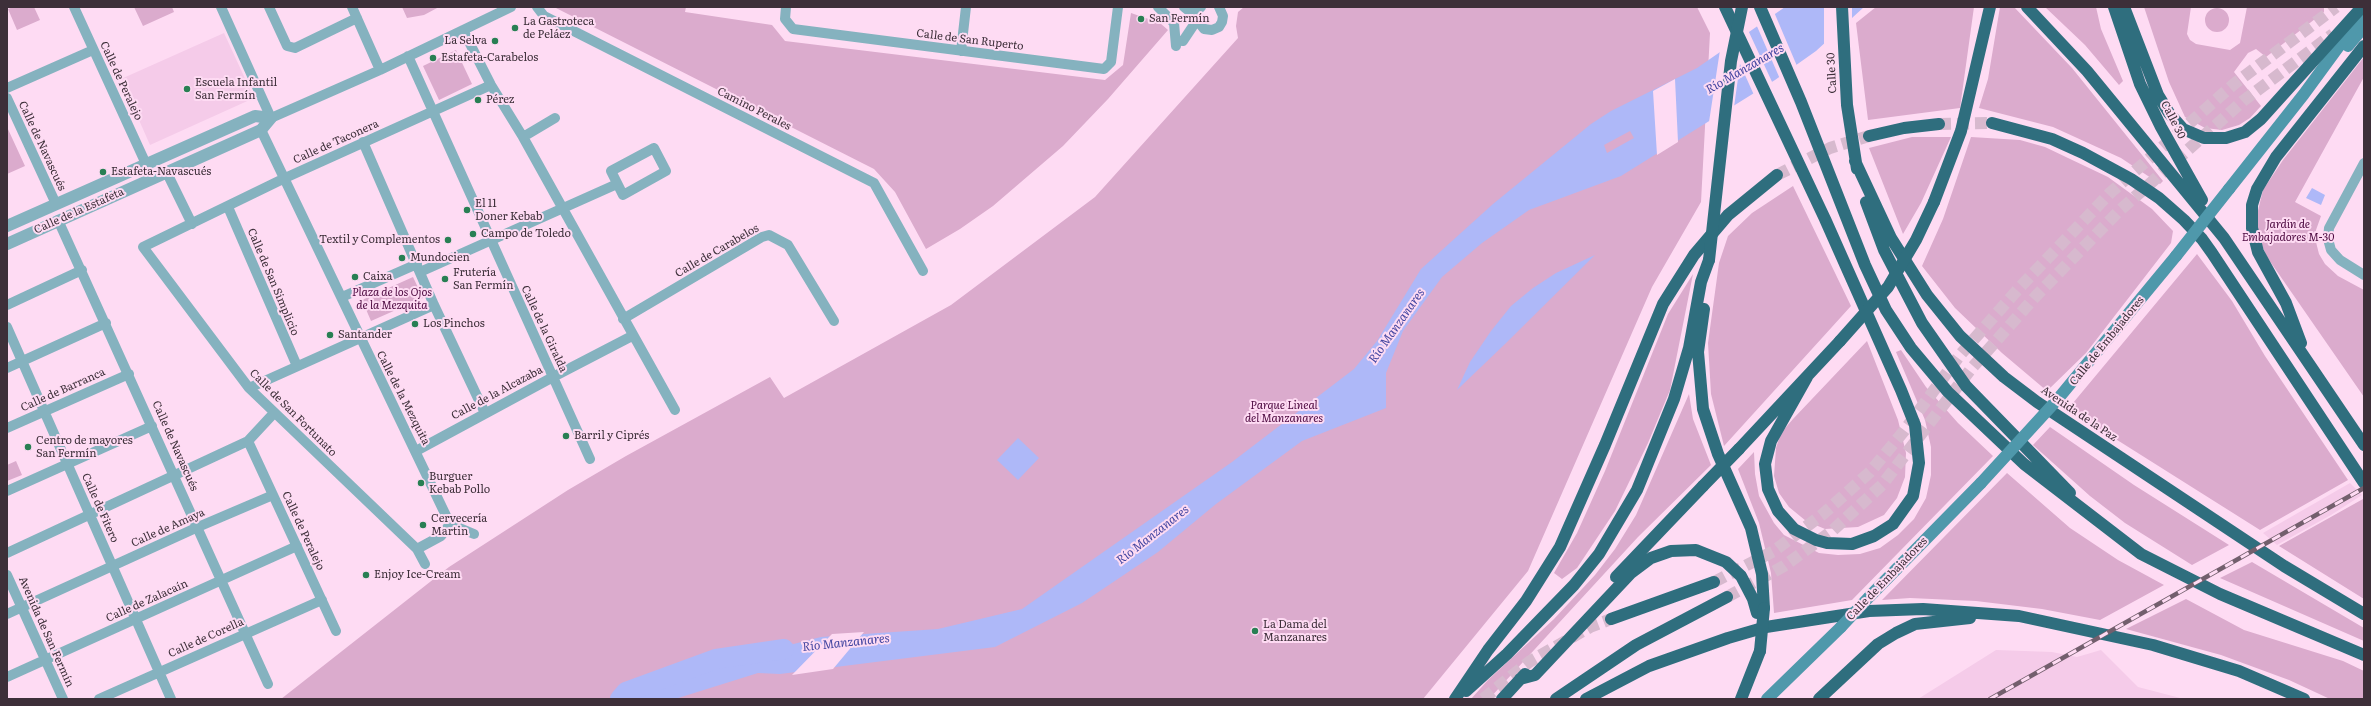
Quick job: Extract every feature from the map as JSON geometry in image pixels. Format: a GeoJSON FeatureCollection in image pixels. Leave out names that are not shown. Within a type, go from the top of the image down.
{"type":"FeatureCollection","features":[{"type":"Feature","properties":{"kind":"highway"},"geometry":{"type":"LineString","coordinates":[[1741,699],[1756,652],[1761,611],[1762,574],[1751,528],[1718,454],[1703,409],[1700,390],[1698,352],[1731,61],[1742,7]]}},
{"type":"Feature","properties":{"kind":"highway"},"geometry":{"type":"LineString","coordinates":[[1760,7],[1801,102],[1865,265],[1886,310],[1911,348],[1948,392],[2024,464],[2141,554],[2220,594],[2364,654]]}},
{"type":"Feature","properties":{"kind":"highway","name":"Calle 30"},"geometry":{"type":"LineString","coordinates":[[1842,7],[1846,105],[1855,161]]}},
{"type":"Feature","properties":{"kind":"highway"},"geometry":{"type":"LineString","coordinates":[[1502,699],[1739,449],[1840,341],[1888,287],[1916,240],[1934,202],[1961,131],[1990,7]]}},
{"type":"Feature","properties":{"kind":"highway"},"geometry":{"type":"LineString","coordinates":[[2027,7],[2087,71],[2224,238],[2304,354],[2364,445]]}},
{"type":"Feature","properties":{"kind":"highway","name":"Calle 30"},"geometry":{"type":"LineString","coordinates":[[2114,7],[2140,84],[2165,134],[2224,238]]}},
{"type":"Feature","properties":{"kind":"highway"},"geometry":{"type":"LineString","coordinates":[[2124,7],[2156,89],[2169,113],[2183,129],[2204,138],[2226,138],[2244,132],[2261,119],[2362,7]]}},
{"type":"Feature","properties":{"kind":"highway"},"geometry":{"type":"LineString","coordinates":[[1727,11],[1889,361],[1915,425],[1919,463],[1913,496],[1893,524],[1874,536],[1852,544],[1840,545],[1816,540],[1794,529],[1778,511],[1768,489],[1765,464],[1771,441],[1806,377]]}},
{"type":"Feature","properties":{"kind":"highway"},"geometry":{"type":"LineString","coordinates":[[2304,354],[2295,322],[2258,252],[2252,228],[2252,206],[2257,189],[2276,157],[2364,46]]}},
{"type":"Feature","properties":{"kind":"highway"},"geometry":{"type":"LineString","coordinates":[[1869,136],[1904,128],[1939,124]]}},
{"type":"Feature","properties":{"kind":"highway"},"geometry":{"type":"LineString","coordinates":[[1992,124],[2052,139],[2083,153],[2131,179],[2158,198],[2184,220],[2202,239],[2212,253],[2364,483]]}},
{"type":"Feature","properties":{"kind":"highway"},"geometry":{"type":"LineString","coordinates":[[1855,161],[1862,191],[1876,230],[1922,323],[1966,386],[2103,526]]}},
{"type":"Feature","properties":{"kind":"highway","name":"Avenida de la Paz"},"geometry":{"type":"LineString","coordinates":[[1855,161],[1891,238],[1927,295],[1960,336],[2004,377],[2043,407],[2284,566],[2364,614]]}},
{"type":"Feature","properties":{"kind":"highway"},"geometry":{"type":"LineString","coordinates":[[1456,699],[1488,650],[1526,601],[1560,547],[1605,445],[1663,304],[1694,255],[1728,216],[1777,175]]}},
{"type":"Feature","properties":{"kind":"highway"},"geometry":{"type":"LineString","coordinates":[[1456,699],[1507,654],[1574,585],[1599,554],[1626,510],[1640,484],[1674,399],[1689,348],[1701,282],[1709,260]]}},
{"type":"Feature","properties":{"kind":"highway"},"geometry":{"type":"LineString","coordinates":[[1520,679],[1535,675],[1631,573],[1651,558],[1671,551],[1696,550],[1726,562],[1741,576],[1761,611]]}},
{"type":"Feature","properties":{"kind":"highway"},"geometry":{"type":"LineString","coordinates":[[1611,619],[1714,582]]}},
{"type":"Feature","properties":{"kind":"highway"},"geometry":{"type":"LineString","coordinates":[[1556,699],[1636,645],[1727,597]]}},
{"type":"Feature","properties":{"kind":"highway"},"geometry":{"type":"LineString","coordinates":[[1586,699],[1649,666],[1702,647],[1766,627],[1869,611],[1923,609],[2019,616],[2138,642],[2239,671],[2304,699]]}},
{"type":"Feature","properties":{"kind":"highway"},"geometry":{"type":"LineString","coordinates":[[1819,699],[1878,644],[1896,632],[1915,624],[1948,619],[1966,619],[1984,613]]}},
{"type":"Feature","properties":{"kind":"highway"},"geometry":{"type":"LineString","coordinates":[[2239,671],[2287,699]]}},
{"type":"Feature","properties":{"kind":"main road","name":"Calle de Embajadores"},"geometry":{"type":"LineString","coordinates":[[1767,699],[1792,677],[1981,483],[2058,400],[2176,256],[2304,94],[2364,12]]}},
{"type":"Feature","properties":{"kind":"main road","name":"Calle de Embajadores"},"geometry":{"type":"LineString","coordinates":[[2304,94],[2328,70],[2364,27]]}},
{"type":"Feature","properties":{"kind":"main road","name":"Calle de Embajadores"},"geometry":{"type":"LineString","coordinates":[[1776,699],[1792,677]]}},
{"type":"Feature","properties":{"kind":"street","name":"Calle de Peralejo"},"geometry":{"type":"LineString","coordinates":[[74,7],[146,164]]}},
{"type":"Feature","properties":{"kind":"street"},"geometry":{"type":"LineString","coordinates":[[221,7],[271,118]]}},
{"type":"Feature","properties":{"kind":"street"},"geometry":{"type":"LineString","coordinates":[[269,7],[287,46],[295,48],[357,18]]}},
{"type":"Feature","properties":{"kind":"street"},"geometry":{"type":"LineString","coordinates":[[352,7],[380,70]]}},
{"type":"Feature","properties":{"kind":"street","name":"Calle de la Estafeta"},"geometry":{"type":"LineString","coordinates":[[7,244],[262,130],[271,118],[380,70],[511,7]]}},
{"type":"Feature","properties":{"kind":"street","name":"Camino Perales"},"geometry":{"type":"LineString","coordinates":[[537,7],[544,16],[874,183],[923,271]]}},
{"type":"Feature","properties":{"kind":"street","name":"Calle de San Ruperto"},"geometry":{"type":"LineString","coordinates":[[786,7],[785,19],[793,29],[960,52],[1104,69],[1111,62],[1118,7]]}},
{"type":"Feature","properties":{"kind":"street"},"geometry":{"type":"LineString","coordinates":[[960,52],[966,7]]}},
{"type":"Feature","properties":{"kind":"street"},"geometry":{"type":"LineString","coordinates":[[1158,7],[1174,23],[1176,46]]}},
{"type":"Feature","properties":{"kind":"street"},"geometry":{"type":"LineString","coordinates":[[1184,7],[1204,29]]}},
{"type":"Feature","properties":{"kind":"street"},"geometry":{"type":"LineString","coordinates":[[1201,7],[1183,41],[1204,29],[1212,30],[1218,27],[1222,22],[1221,8]]}},
{"type":"Feature","properties":{"kind":"street"},"geometry":{"type":"LineString","coordinates":[[463,30],[491,85],[523,137],[632,336],[675,410]]}},
{"type":"Feature","properties":{"kind":"street"},"geometry":{"type":"LineString","coordinates":[[7,88],[93,50]]}},
{"type":"Feature","properties":{"kind":"street","name":"Calle de la Giralda"},"geometry":{"type":"LineString","coordinates":[[408,56],[434,110],[490,239],[590,460]]}},
{"type":"Feature","properties":{"kind":"street","name":"Calle de Taconera"},"geometry":{"type":"LineString","coordinates":[[143,247],[285,178],[491,85]]}},
{"type":"Feature","properties":{"kind":"street","name":"Calle de Navascués"},"geometry":{"type":"LineString","coordinates":[[7,98],[56,204]]}},
{"type":"Feature","properties":{"kind":"street"},"geometry":{"type":"LineString","coordinates":[[254,116],[271,118]]}},
{"type":"Feature","properties":{"kind":"street"},"geometry":{"type":"LineString","coordinates":[[254,116],[262,130]]}},
{"type":"Feature","properties":{"kind":"street","name":"Calle de la Estafeta"},"geometry":{"type":"LineString","coordinates":[[7,226],[254,116]]}},
{"type":"Feature","properties":{"kind":"street"},"geometry":{"type":"LineString","coordinates":[[523,137],[555,118]]}},
{"type":"Feature","properties":{"kind":"street","name":"Calle de la Mezquita"},"geometry":{"type":"LineString","coordinates":[[262,130],[342,297],[360,339],[416,451],[450,524]]}},
{"type":"Feature","properties":{"kind":"street"},"geometry":{"type":"LineString","coordinates":[[364,142],[434,305],[485,413]]}},
{"type":"Feature","properties":{"kind":"street"},"geometry":{"type":"LineString","coordinates":[[654,148],[666,171],[623,195],[617,184],[611,171],[654,148]]}},
{"type":"Feature","properties":{"kind":"street"},"geometry":{"type":"LineString","coordinates":[[2364,163],[2329,228],[2328,239],[2331,250],[2340,260],[2364,275]]}},
{"type":"Feature","properties":{"kind":"street"},"geometry":{"type":"LineString","coordinates":[[167,173],[192,224]]}},
{"type":"Feature","properties":{"kind":"street"},"geometry":{"type":"LineString","coordinates":[[342,297],[490,239],[617,184]]}},
{"type":"Feature","properties":{"kind":"street","name":"Calle de San Simplicio"},"geometry":{"type":"LineString","coordinates":[[228,207],[297,366]]}},
{"type":"Feature","properties":{"kind":"street","name":"Calle de Navascués"},"geometry":{"type":"LineString","coordinates":[[58,220],[223,580],[268,684]]}},
{"type":"Feature","properties":{"kind":"street","name":"Calle de Carabelos"},"geometry":{"type":"LineString","coordinates":[[623,319],[762,237],[769,235],[788,245],[834,321]]}},
{"type":"Feature","properties":{"kind":"street","name":"Calle de San Fortunato"},"geometry":{"type":"LineString","coordinates":[[143,247],[249,388],[417,549],[425,564]]}},
{"type":"Feature","properties":{"kind":"street"},"geometry":{"type":"LineString","coordinates":[[7,305],[82,270]]}},
{"type":"Feature","properties":{"kind":"street"},"geometry":{"type":"LineString","coordinates":[[249,388],[434,305]]}},
{"type":"Feature","properties":{"kind":"street"},"geometry":{"type":"LineString","coordinates":[[7,368],[106,323]]}},
{"type":"Feature","properties":{"kind":"street","name":"Calle de Fitero"},"geometry":{"type":"LineString","coordinates":[[7,327],[171,699]]}},
{"type":"Feature","properties":{"kind":"street","name":"Calle de la Alcazaba"},"geometry":{"type":"LineString","coordinates":[[416,451],[632,336]]}},
{"type":"Feature","properties":{"kind":"street","name":"Calle de Barranca"},"geometry":{"type":"LineString","coordinates":[[7,428],[129,374]]}},
{"type":"Feature","properties":{"kind":"street"},"geometry":{"type":"LineString","coordinates":[[7,553],[90,516],[248,441],[274,413]]}},
{"type":"Feature","properties":{"kind":"street"},"geometry":{"type":"LineString","coordinates":[[7,491],[152,426]]}},
{"type":"Feature","properties":{"kind":"street","name":"Calle de Peralejo"},"geometry":{"type":"LineString","coordinates":[[248,441],[336,631]]}},
{"type":"Feature","properties":{"kind":"street","name":"Calle de Amaya"},"geometry":{"type":"LineString","coordinates":[[7,614],[198,527],[273,495]]}},
{"type":"Feature","properties":{"kind":"street"},"geometry":{"type":"LineString","coordinates":[[417,549],[441,536],[450,524],[474,534]]}},
{"type":"Feature","properties":{"kind":"street","name":"Calle de Zalacaín"},"geometry":{"type":"LineString","coordinates":[[7,678],[297,546]]}},
{"type":"Feature","properties":{"kind":"street","name":"Avenida de San Fermín"},"geometry":{"type":"LineString","coordinates":[[7,575],[47,660],[63,699]]}},
{"type":"Feature","properties":{"kind":"street","name":"Calle de Corella"},"geometry":{"type":"LineString","coordinates":[[99,699],[322,600]]}},
{"type":"Feature","properties":{"kind":"shaded area","name":"Escuela Infantil San Fermín"},"geometry":{"type":"Polygon","coordinates":[[[224,33],[254,98],[150,145],[121,79],[224,33]]]}},
{"type":"Feature","properties":{"kind":"shaded area"},"geometry":{"type":"Polygon","coordinates":[[[2350,483],[2362,495],[2331,515],[2277,545],[2263,533],[2350,483]]]}},
{"type":"Feature","properties":{"kind":"shaded area"},"geometry":{"type":"Polygon","coordinates":[[[1996,650],[2052,652],[2077,657],[2101,650],[2138,687],[2184,699],[1918,699],[1996,650]]]}},
{"type":"Feature","properties":{"kind":"green space"},"geometry":{"type":"Polygon","coordinates":[[[13,7],[34,7],[40,20],[17,30],[8,9],[13,7]]]}},
{"type":"Feature","properties":{"kind":"green space"},"geometry":{"type":"Polygon","coordinates":[[[134,7],[172,7],[174,12],[143,26],[134,7]]]}},
{"type":"Feature","properties":{"kind":"green space"},"geometry":{"type":"Polygon","coordinates":[[[402,7],[439,7],[424,15],[407,18],[402,7]]]}},
{"type":"Feature","properties":{"kind":"green space"},"geometry":{"type":"Polygon","coordinates":[[[554,7],[686,7],[685,12],[772,25],[785,41],[1105,80],[1123,65],[1131,13],[1160,23],[1168,30],[1108,99],[1063,146],[993,206],[960,229],[926,249],[895,192],[874,169],[554,7]]]}},
{"type":"Feature","properties":{"kind":"green space","name":"Parque Lineal del Manzanares"},"geometry":{"type":"Polygon","coordinates":[[[1244,7],[1697,7],[1710,33],[1701,202],[1652,287],[1528,571],[1423,699],[281,699],[449,567],[568,490],[626,456],[770,377],[784,398],[951,305],[1095,197],[1238,38],[1236,26],[1238,12],[1244,7]]]}},
{"type":"Feature","properties":{"kind":"green space"},"geometry":{"type":"Polygon","coordinates":[[[1876,7],[1974,7],[1960,108],[1868,120],[1856,23],[1876,7]]]}},
{"type":"Feature","properties":{"kind":"green space"},"geometry":{"type":"Polygon","coordinates":[[[2000,7],[2014,7],[2072,68],[2163,181],[2160,184],[2121,158],[2053,127],[1979,108],[1988,79],[2000,7]]]}},
{"type":"Feature","properties":{"kind":"green space"},"geometry":{"type":"Polygon","coordinates":[[[2045,7],[2096,7],[2101,29],[2123,81],[2119,85],[2085,45],[2045,7]]]}},
{"type":"Feature","properties":{"kind":"green space"},"geometry":{"type":"Polygon","coordinates":[[[2144,7],[2191,7],[2187,34],[2190,40],[2196,44],[2230,50],[2240,43],[2247,7],[2324,7],[2324,12],[2266,57],[2256,49],[2248,53],[2234,72],[2261,106],[2250,118],[2239,125],[2222,130],[2205,128],[2185,117],[2169,82],[2144,7]]]}},
{"type":"Feature","properties":{"kind":"green space"},"geometry":{"type":"Polygon","coordinates":[[[2217,8],[2225,12],[2229,20],[2225,28],[2217,32],[2209,28],[2205,20],[2209,12],[2217,8]]]}},
{"type":"Feature","properties":{"kind":"green space"},"geometry":{"type":"Polygon","coordinates":[[[456,50],[472,84],[439,100],[423,66],[456,50]]]}},
{"type":"Feature","properties":{"kind":"green space","name":"Jardín de Embajadores M-30"},"geometry":{"type":"Polygon","coordinates":[[[2364,57],[2364,77],[2295,202],[2321,216],[2316,230],[2316,242],[2319,254],[2325,264],[2338,276],[2364,290],[2364,397],[2267,257],[2260,241],[2256,219],[2263,190],[2283,160],[2364,57]]]}},
{"type":"Feature","properties":{"kind":"green space"},"geometry":{"type":"Polygon","coordinates":[[[7,127],[25,166],[7,174],[7,127]]]}},
{"type":"Feature","properties":{"kind":"green space"},"geometry":{"type":"Polygon","coordinates":[[[1912,137],[1951,137],[1921,203],[1903,234],[1869,148],[1912,137]]]}},
{"type":"Feature","properties":{"kind":"green space"},"geometry":{"type":"Polygon","coordinates":[[[1971,137],[2020,140],[2045,147],[2108,177],[2152,209],[2173,231],[2171,243],[2086,353],[2047,391],[2002,353],[1955,308],[1922,266],[1943,219],[1971,137]]]}},
{"type":"Feature","properties":{"kind":"green space"},"geometry":{"type":"Polygon","coordinates":[[[1793,186],[1851,306],[1724,446],[1711,394],[1708,343],[1719,263],[1728,236],[1752,213],[1793,186]]]}},
{"type":"Feature","properties":{"kind":"green space"},"geometry":{"type":"Polygon","coordinates":[[[2197,254],[2232,301],[2265,356],[2348,480],[2260,530],[2068,409],[2197,254]]]}},
{"type":"Feature","properties":{"kind":"green space"},"geometry":{"type":"Polygon","coordinates":[[[1693,274],[1670,390],[1648,443],[1615,511],[1577,568],[1562,579],[1554,573],[1577,533],[1605,471],[1668,314],[1693,274]]]}},
{"type":"Feature","properties":{"kind":"green space","name":"Plaza de los Ojos de la Mezquita"},"geometry":{"type":"Polygon","coordinates":[[[413,277],[423,298],[371,321],[362,300],[413,277]]]}},
{"type":"Feature","properties":{"kind":"green space"},"geometry":{"type":"Polygon","coordinates":[[[1867,341],[1898,420],[1906,453],[1905,477],[1897,498],[1884,515],[1858,527],[1825,529],[1806,521],[1789,507],[1779,493],[1774,476],[1776,448],[1781,433],[1867,341]]]}},
{"type":"Feature","properties":{"kind":"green space"},"geometry":{"type":"Polygon","coordinates":[[[1901,350],[1926,387],[1958,423],[1993,456],[1852,600],[1774,613],[1771,573],[1759,523],[1738,469],[1754,452],[1755,474],[1759,496],[1774,523],[1784,535],[1819,553],[1838,555],[1860,554],[1880,548],[1898,535],[1914,519],[1926,498],[1931,475],[1931,447],[1925,420],[1896,352],[1901,350]]]}},
{"type":"Feature","properties":{"kind":"green space"},"geometry":{"type":"Polygon","coordinates":[[[1689,394],[1693,419],[1711,465],[1638,537],[1489,699],[1471,699],[1488,680],[1554,619],[1595,575],[1615,549],[1636,515],[1689,394]]]}},
{"type":"Feature","properties":{"kind":"green space"},"geometry":{"type":"Polygon","coordinates":[[[2050,427],[2134,485],[2229,545],[2192,565],[2125,523],[2090,496],[2033,445],[2050,427]]]}},
{"type":"Feature","properties":{"kind":"green space"},"geometry":{"type":"Polygon","coordinates":[[[16,461],[22,475],[7,481],[7,465],[16,461]]]}},
{"type":"Feature","properties":{"kind":"green space"},"geometry":{"type":"Polygon","coordinates":[[[2007,473],[2070,528],[2118,560],[2164,585],[2100,620],[2042,609],[1976,601],[1910,598],[1882,600],[2007,473]]]}},
{"type":"Feature","properties":{"kind":"green space"},"geometry":{"type":"Polygon","coordinates":[[[2363,499],[2364,500],[2364,599],[2279,546],[2363,499]]]}},
{"type":"Feature","properties":{"kind":"green space"},"geometry":{"type":"Polygon","coordinates":[[[2252,562],[2364,628],[2364,641],[2220,578],[2252,562]]]}},
{"type":"Feature","properties":{"kind":"green space"},"geometry":{"type":"Polygon","coordinates":[[[2186,599],[2244,630],[2343,661],[2364,671],[2364,699],[2330,699],[2289,680],[2221,655],[2126,629],[2186,599]]]}},
{"type":"Feature","properties":{"kind":"water"},"geometry":{"type":"Polygon","coordinates":[[[1785,7],[1864,7],[1816,51],[1775,80],[1621,176],[1529,210],[1482,243],[1442,277],[1403,331],[1386,373],[1386,408],[1302,441],[1216,504],[1158,552],[1082,603],[995,647],[780,674],[758,673],[675,699],[616,699],[625,692],[660,678],[821,637],[938,629],[1022,609],[1232,462],[1354,369],[1377,341],[1421,269],[1493,204],[1591,124],[1611,111],[1697,68],[1785,7]],[[1630,131],[1604,145],[1607,153],[1634,138],[1630,131]]]}},
{"type":"Feature","properties":{"kind":"water"},"geometry":{"type":"Polygon","coordinates":[[[2312,188],[2325,195],[2321,205],[2306,198],[2312,188]]]}},
{"type":"Feature","properties":{"kind":"water"},"geometry":{"type":"Polygon","coordinates":[[[1595,255],[1457,390],[1470,362],[1491,331],[1511,306],[1533,288],[1556,273],[1595,255]]]}},
{"type":"Feature","properties":{"kind":"water"},"geometry":{"type":"Polygon","coordinates":[[[1018,438],[1039,458],[1018,480],[997,460],[1018,438]]]}},
{"type":"Feature","properties":{"kind":"pier"},"geometry":{"type":"Polygon","coordinates":[[[1824,7],[1852,7],[1852,21],[1824,46],[1824,7]]]}},
{"type":"Feature","properties":{"kind":"pier"},"geometry":{"type":"Polygon","coordinates":[[[1774,12],[1797,66],[1780,79],[1756,24],[1774,12]]]}},
{"type":"Feature","properties":{"kind":"pier"},"geometry":{"type":"Polygon","coordinates":[[[1748,30],[1773,84],[1754,95],[1740,64],[1734,107],[1709,122],[1720,50],[1748,30]]]}},
{"type":"Feature","properties":{"kind":"pier"},"geometry":{"type":"Polygon","coordinates":[[[1675,79],[1678,142],[1657,155],[1653,91],[1675,79]]]}},
{"type":"Feature","properties":{"kind":"pier"},"geometry":{"type":"Polygon","coordinates":[[[864,632],[833,669],[792,675],[832,634],[864,632]]]}},
{"type":"Feature","properties":{"kind":"waterway","name":"Río Manzanares"},"geometry":{"type":"LineString","coordinates":[[620,699],[626,692],[716,659],[784,649]]}},
{"type":"Feature","properties":{"kind":"tunnel"},"geometry":{"type":"LineString","coordinates":[[1714,582],[1774,551],[1823,514],[1870,472],[1904,431],[1960,355],[2020,287],[2110,193],[2234,84],[2336,7]]}},
{"type":"Feature","properties":{"kind":"tunnel"},"geometry":{"type":"LineString","coordinates":[[1727,597],[1784,566],[1832,531],[1882,485],[1971,369],[2036,296],[2118,212],[2243,101],[2333,34]]}},
{"type":"Feature","properties":{"kind":"tunnel"},"geometry":{"type":"LineString","coordinates":[[1939,124],[1992,123]]}},
{"type":"Feature","properties":{"kind":"tunnel"},"geometry":{"type":"LineString","coordinates":[[1777,175],[1830,148],[1869,136]]}},
{"type":"Feature","properties":{"kind":"tunnel"},"geometry":{"type":"LineString","coordinates":[[1483,699],[1529,662],[1590,627],[1611,619]]}},
{"type":"Feature","properties":{"kind":"railway"},"geometry":{"type":"LineString","coordinates":[[1990,699],[2364,488]]}},
{"type":"Feature","properties":{"kind":"place","name":"San Fermín"},"geometry":{"type":"Point","coordinates":[1141,19]}},
{"type":"Feature","properties":{"kind":"place","name":"La Gastroteca de Peláez"},"geometry":{"type":"Point","coordinates":[515,28]}},
{"type":"Feature","properties":{"kind":"place","name":"La Selva"},"geometry":{"type":"Point","coordinates":[495,41]}},
{"type":"Feature","properties":{"kind":"place","name":"Estafeta-Carabelos"},"geometry":{"type":"Point","coordinates":[433,58]}},
{"type":"Feature","properties":{"kind":"place","name":"Escuela Infantil San Fermín"},"geometry":{"type":"Point","coordinates":[187,89]}},
{"type":"Feature","properties":{"kind":"place","name":"Pérez"},"geometry":{"type":"Point","coordinates":[478,100]}},
{"type":"Feature","properties":{"kind":"place","name":"Estafeta-Navascués"},"geometry":{"type":"Point","coordinates":[103,172]}},
{"type":"Feature","properties":{"kind":"place","name":"El 11 Doner Kebab"},"geometry":{"type":"Point","coordinates":[467,210]}},
{"type":"Feature","properties":{"kind":"place","name":"Campo de Toledo"},"geometry":{"type":"Point","coordinates":[473,234]}},
{"type":"Feature","properties":{"kind":"place","name":"Textil y Complementos"},"geometry":{"type":"Point","coordinates":[448,240]}},
{"type":"Feature","properties":{"kind":"place","name":"Mundocien"},"geometry":{"type":"Point","coordinates":[402,258]}},
{"type":"Feature","properties":{"kind":"place","name":"Caixa"},"geometry":{"type":"Point","coordinates":[355,277]}},
{"type":"Feature","properties":{"kind":"place","name":"Frutería San Fermín"},"geometry":{"type":"Point","coordinates":[445,279]}},
{"type":"Feature","properties":{"kind":"place","name":"Los Pinchos"},"geometry":{"type":"Point","coordinates":[415,324]}},
{"type":"Feature","properties":{"kind":"place","name":"Santander"},"geometry":{"type":"Point","coordinates":[330,335]}},
{"type":"Feature","properties":{"kind":"place","name":"Barril y Ciprés"},"geometry":{"type":"Point","coordinates":[566,436]}},
{"type":"Feature","properties":{"kind":"place","name":"Centro de mayores San Fermín"},"geometry":{"type":"Point","coordinates":[28,447]}},
{"type":"Feature","properties":{"kind":"place","name":"Burguer Kebab Pollo"},"geometry":{"type":"Point","coordinates":[421,483]}},
{"type":"Feature","properties":{"kind":"place","name":"Cervecería Martin"},"geometry":{"type":"Point","coordinates":[423,525]}},
{"type":"Feature","properties":{"kind":"place","name":"Enjoy Ice-Cream"},"geometry":{"type":"Point","coordinates":[366,575]}},
{"type":"Feature","properties":{"kind":"place","name":"La Dama del Manzanares"},"geometry":{"type":"Point","coordinates":[1255,631]}}]}
